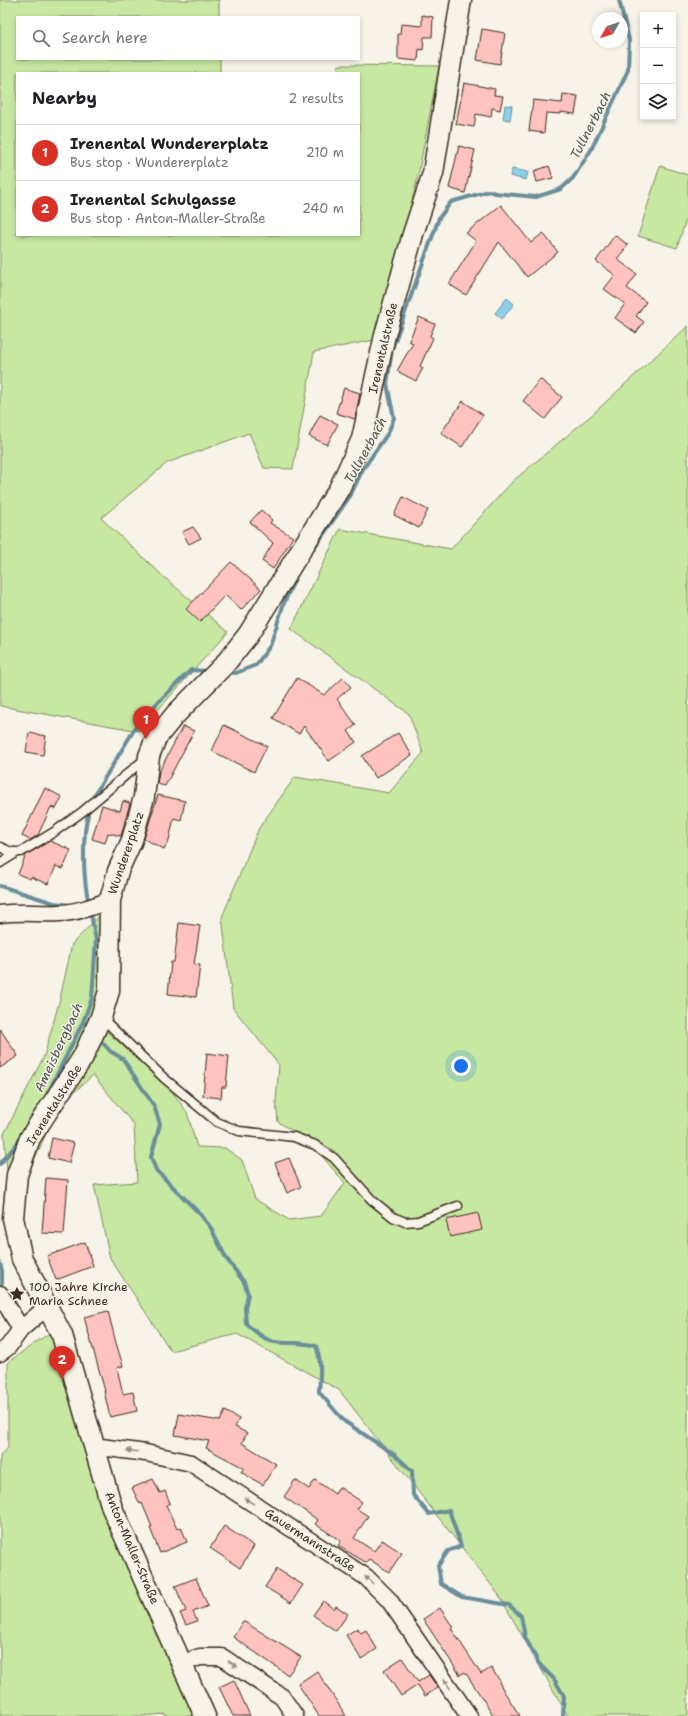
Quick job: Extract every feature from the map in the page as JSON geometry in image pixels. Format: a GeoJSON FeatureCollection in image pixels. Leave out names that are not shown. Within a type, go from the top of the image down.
{"type":"FeatureCollection","features":[{"type":"Feature","properties":{"kind":"street","name":"Irenentalstraße"},"geometry":{"type":"LineString","coordinates":[[205,683],[224,664],[248,635],[339,489],[362,439],[385,335],[413,234],[433,173],[461,0]]}},
{"type":"Feature","properties":{"kind":"street","name":"Wundererplatz"},"geometry":{"type":"LineString","coordinates":[[104,902],[132,840],[144,797],[149,756],[156,738],[205,683]]}},
{"type":"Feature","properties":{"kind":"street","name":"Irenentalstraße"},"geometry":{"type":"LineString","coordinates":[[48,1307],[22,1259],[13,1218],[17,1174],[30,1138],[83,1057],[96,1028],[109,991],[104,902]]}},
{"type":"Feature","properties":{"kind":"street"},"geometry":{"type":"LineString","coordinates":[[0,914],[11,912],[60,913],[73,911],[104,902]]}},
{"type":"Feature","properties":{"kind":"street"},"geometry":{"type":"LineString","coordinates":[[0,1294],[21,1329]]}},
{"type":"Feature","properties":{"kind":"street"},"geometry":{"type":"LineString","coordinates":[[0,1353],[8,1347],[21,1329],[48,1307]]}},
{"type":"Feature","properties":{"kind":"street","name":"Anton-Maller-Straße"},"geometry":{"type":"LineString","coordinates":[[48,1307],[62,1335],[112,1508],[206,1716]]}},
{"type":"Feature","properties":{"kind":"street","name":"Gauermannstraße"},"geometry":{"type":"LineString","coordinates":[[93,1446],[146,1453],[191,1463],[366,1577],[389,1600],[469,1716]]}},
{"type":"Feature","properties":{"kind":"street"},"geometry":{"type":"LineString","coordinates":[[183,1663],[200,1657],[222,1657],[282,1697],[295,1716]]}},
{"type":"Feature","properties":{"kind":"lane"},"geometry":{"type":"LineString","coordinates":[[0,864],[16,853],[21,852],[54,832],[76,816],[149,756]]}},
{"type":"Feature","properties":{"kind":"lane"},"geometry":{"type":"LineString","coordinates":[[0,847],[16,853]]}},
{"type":"Feature","properties":{"kind":"lane"},"geometry":{"type":"LineString","coordinates":[[96,1028],[164,1078],[216,1122],[239,1131],[294,1137],[315,1145],[334,1158],[372,1200],[393,1218],[405,1222],[418,1221],[458,1206]]}},
{"type":"Feature","properties":{"kind":"green space"},"geometry":{"type":"Polygon","coordinates":[[[0,0],[219,0],[219,16],[16,16],[16,60],[220,60],[220,72],[16,72],[16,236],[360,236],[360,72],[337,72],[339,65],[439,66],[417,181],[379,339],[314,352],[293,469],[264,468],[249,433],[167,463],[101,518],[164,577],[228,632],[139,731],[0,706],[0,0]]]}},
{"type":"Feature","properties":{"kind":"green space"},"geometry":{"type":"Polygon","coordinates":[[[660,166],[688,175],[688,213],[677,248],[638,236],[660,166]]]}},
{"type":"Feature","properties":{"kind":"green space"},"geometry":{"type":"Polygon","coordinates":[[[688,326],[688,1716],[568,1716],[499,1595],[339,1390],[237,1334],[171,1351],[110,1258],[94,1185],[137,1182],[134,1125],[93,1075],[58,1107],[29,1172],[7,1170],[4,1134],[44,1056],[60,999],[72,944],[116,899],[117,996],[108,1033],[162,1078],[187,1112],[197,1147],[225,1148],[242,1160],[255,1199],[289,1220],[321,1216],[345,1183],[308,1140],[278,1122],[276,1101],[279,1065],[233,1008],[222,917],[259,828],[295,777],[389,793],[423,753],[409,714],[291,629],[340,529],[451,549],[513,481],[594,413],[688,326]]]}},
{"type":"Feature","properties":{"kind":"green space"},"geometry":{"type":"Polygon","coordinates":[[[48,1334],[52,1338],[125,1511],[216,1716],[166,1716],[165,1714],[144,1716],[0,1716],[0,1455],[8,1448],[8,1362],[48,1334]]]}},
{"type":"Feature","properties":{"kind":"water"},"geometry":{"type":"Polygon","coordinates":[[[505,105],[512,106],[510,120],[503,119],[505,105]]]}},
{"type":"Feature","properties":{"kind":"water"},"geometry":{"type":"Polygon","coordinates":[[[512,169],[528,172],[526,180],[510,176],[512,169]]]}},
{"type":"Feature","properties":{"kind":"water"},"geometry":{"type":"Polygon","coordinates":[[[507,298],[514,304],[502,319],[495,313],[507,298]]]}},
{"type":"Feature","properties":{"kind":"building"},"geometry":{"type":"Polygon","coordinates":[[[422,15],[433,17],[432,37],[424,37],[423,50],[419,49],[418,61],[398,59],[398,34],[400,34],[401,24],[422,26],[422,15]]]}},
{"type":"Feature","properties":{"kind":"building"},"geometry":{"type":"Polygon","coordinates":[[[482,29],[505,33],[500,64],[477,60],[482,29]]]}},
{"type":"Feature","properties":{"kind":"building"},"geometry":{"type":"Polygon","coordinates":[[[464,83],[495,89],[494,95],[503,96],[500,110],[492,108],[491,117],[476,114],[474,127],[456,124],[464,83]]]}},
{"type":"Feature","properties":{"kind":"building"},"geometry":{"type":"Polygon","coordinates":[[[563,94],[578,96],[575,114],[561,112],[561,114],[546,113],[544,133],[529,131],[533,100],[562,103],[563,94]]]}},
{"type":"Feature","properties":{"kind":"building"},"geometry":{"type":"Polygon","coordinates":[[[459,146],[475,150],[465,193],[449,188],[459,146]]]}},
{"type":"Feature","properties":{"kind":"building"},"geometry":{"type":"Polygon","coordinates":[[[549,166],[553,178],[537,182],[534,171],[549,166]]]}},
{"type":"Feature","properties":{"kind":"building"},"geometry":{"type":"Polygon","coordinates":[[[501,205],[531,243],[543,233],[558,252],[527,277],[499,242],[466,295],[449,284],[476,241],[466,233],[501,205]]]}},
{"type":"Feature","properties":{"kind":"building"},"geometry":{"type":"Polygon","coordinates":[[[615,235],[628,245],[617,259],[637,274],[627,288],[646,302],[636,316],[644,322],[636,333],[615,318],[625,304],[604,289],[615,275],[596,261],[615,235]]]}},
{"type":"Feature","properties":{"kind":"building"},"geometry":{"type":"Polygon","coordinates":[[[419,317],[435,324],[430,336],[433,338],[420,366],[423,368],[416,381],[397,371],[413,343],[409,341],[419,317]]]}},
{"type":"Feature","properties":{"kind":"building"},"geometry":{"type":"Polygon","coordinates":[[[540,379],[562,397],[545,419],[523,401],[540,379]]]}},
{"type":"Feature","properties":{"kind":"building"},"geometry":{"type":"Polygon","coordinates":[[[344,388],[360,393],[355,419],[336,413],[344,388]]]}},
{"type":"Feature","properties":{"kind":"building"},"geometry":{"type":"Polygon","coordinates":[[[463,401],[483,415],[462,447],[441,433],[463,401]]]}},
{"type":"Feature","properties":{"kind":"building"},"geometry":{"type":"Polygon","coordinates":[[[320,415],[338,424],[327,445],[309,436],[320,415]]]}},
{"type":"Feature","properties":{"kind":"building"},"geometry":{"type":"Polygon","coordinates":[[[403,497],[428,510],[419,528],[394,515],[403,497]]]}},
{"type":"Feature","properties":{"kind":"building"},"geometry":{"type":"Polygon","coordinates":[[[261,510],[272,520],[270,523],[293,537],[273,569],[262,561],[273,543],[250,522],[261,510]]]}},
{"type":"Feature","properties":{"kind":"building"},"geometry":{"type":"Polygon","coordinates":[[[193,527],[201,538],[189,544],[182,532],[193,527]]]}},
{"type":"Feature","properties":{"kind":"building"},"geometry":{"type":"Polygon","coordinates":[[[231,562],[261,589],[241,610],[225,595],[200,622],[186,609],[231,562]]]}},
{"type":"Feature","properties":{"kind":"building"},"geometry":{"type":"Polygon","coordinates":[[[297,678],[324,695],[343,678],[351,687],[337,699],[356,725],[348,731],[356,742],[329,761],[304,726],[299,734],[273,718],[297,678]]]}},
{"type":"Feature","properties":{"kind":"building"},"geometry":{"type":"Polygon","coordinates":[[[224,725],[267,746],[254,772],[212,751],[224,725]]]}},
{"type":"Feature","properties":{"kind":"building"},"geometry":{"type":"Polygon","coordinates":[[[183,726],[194,731],[165,786],[157,784],[159,772],[183,726]]]}},
{"type":"Feature","properties":{"kind":"building"},"geometry":{"type":"Polygon","coordinates":[[[29,733],[46,736],[43,755],[26,752],[29,733]]]}},
{"type":"Feature","properties":{"kind":"building"},"geometry":{"type":"Polygon","coordinates":[[[398,733],[412,755],[376,778],[362,756],[398,733]]]}},
{"type":"Feature","properties":{"kind":"building"},"geometry":{"type":"Polygon","coordinates":[[[45,788],[62,797],[56,809],[51,807],[38,835],[30,840],[22,836],[45,788]]]}},
{"type":"Feature","properties":{"kind":"building"},"geometry":{"type":"Polygon","coordinates":[[[158,795],[185,801],[181,820],[174,818],[169,840],[164,849],[144,839],[158,795]]]}},
{"type":"Feature","properties":{"kind":"building"},"geometry":{"type":"Polygon","coordinates":[[[123,801],[130,803],[121,836],[108,833],[105,843],[92,839],[102,805],[120,811],[123,801]]]}},
{"type":"Feature","properties":{"kind":"building"},"geometry":{"type":"Polygon","coordinates":[[[50,841],[71,850],[63,869],[56,866],[48,884],[31,877],[30,879],[18,874],[26,855],[50,841]]]}},
{"type":"Feature","properties":{"kind":"building"},"geometry":{"type":"Polygon","coordinates":[[[179,923],[200,926],[194,964],[200,965],[196,997],[168,994],[171,962],[174,962],[179,923]]]}},
{"type":"Feature","properties":{"kind":"building"},"geometry":{"type":"Polygon","coordinates":[[[0,1029],[18,1056],[0,1068],[0,1029]]]}},
{"type":"Feature","properties":{"kind":"building"},"geometry":{"type":"Polygon","coordinates":[[[207,1053],[229,1056],[226,1087],[222,1087],[221,1098],[203,1096],[207,1053]]]}},
{"type":"Feature","properties":{"kind":"building"},"geometry":{"type":"Polygon","coordinates":[[[52,1138],[74,1143],[69,1163],[48,1158],[52,1138]]]}},
{"type":"Feature","properties":{"kind":"building"},"geometry":{"type":"Polygon","coordinates":[[[289,1158],[301,1187],[287,1193],[275,1163],[289,1158]]]}},
{"type":"Feature","properties":{"kind":"building"},"geometry":{"type":"Polygon","coordinates":[[[46,1178],[68,1180],[64,1234],[42,1233],[46,1178]]]}},
{"type":"Feature","properties":{"kind":"building"},"geometry":{"type":"Polygon","coordinates":[[[478,1213],[482,1230],[450,1237],[446,1220],[478,1213]]]}},
{"type":"Feature","properties":{"kind":"building"},"geometry":{"type":"Polygon","coordinates":[[[85,1242],[93,1266],[56,1280],[47,1256],[85,1242]]]}},
{"type":"Feature","properties":{"kind":"building"},"geometry":{"type":"Polygon","coordinates":[[[108,1311],[123,1366],[117,1368],[123,1394],[133,1392],[137,1411],[110,1417],[105,1391],[84,1317],[108,1311]]]}},
{"type":"Feature","properties":{"kind":"building"},"geometry":{"type":"Polygon","coordinates":[[[225,1411],[239,1419],[235,1427],[247,1433],[242,1443],[276,1464],[263,1485],[241,1472],[244,1468],[206,1448],[209,1441],[175,1435],[179,1414],[220,1421],[225,1411]]]}},
{"type":"Feature","properties":{"kind":"building"},"geometry":{"type":"Polygon","coordinates":[[[153,1479],[160,1493],[165,1491],[170,1503],[166,1505],[177,1529],[181,1527],[187,1542],[160,1553],[150,1528],[152,1527],[142,1503],[140,1504],[132,1488],[153,1479]]]}},
{"type":"Feature","properties":{"kind":"building"},"geometry":{"type":"Polygon","coordinates":[[[295,1480],[309,1489],[315,1480],[335,1494],[339,1487],[362,1502],[357,1509],[368,1516],[354,1538],[374,1551],[382,1540],[402,1553],[389,1572],[369,1559],[367,1563],[338,1546],[341,1541],[315,1524],[318,1520],[284,1497],[295,1480]]]}},
{"type":"Feature","properties":{"kind":"building"},"geometry":{"type":"Polygon","coordinates":[[[224,1526],[254,1546],[240,1568],[210,1548],[224,1526]]]}},
{"type":"Feature","properties":{"kind":"building"},"geometry":{"type":"Polygon","coordinates":[[[277,1569],[303,1585],[291,1603],[265,1587],[277,1569]]]}},
{"type":"Feature","properties":{"kind":"building"},"geometry":{"type":"Polygon","coordinates":[[[196,1578],[208,1606],[193,1612],[197,1621],[186,1625],[180,1613],[186,1611],[175,1586],[196,1578]]]}},
{"type":"Feature","properties":{"kind":"building"},"geometry":{"type":"Polygon","coordinates":[[[323,1601],[334,1609],[336,1606],[348,1614],[336,1631],[313,1615],[323,1601]]]}},
{"type":"Feature","properties":{"kind":"building"},"geometry":{"type":"Polygon","coordinates":[[[440,1608],[453,1627],[451,1628],[481,1674],[491,1668],[520,1716],[494,1716],[465,1672],[460,1675],[423,1619],[440,1608]]]}},
{"type":"Feature","properties":{"kind":"building"},"geometry":{"type":"Polygon","coordinates":[[[243,1621],[301,1657],[288,1675],[233,1637],[243,1621]]]}},
{"type":"Feature","properties":{"kind":"building"},"geometry":{"type":"Polygon","coordinates":[[[358,1628],[361,1633],[366,1630],[377,1649],[361,1659],[346,1635],[358,1628]]]}},
{"type":"Feature","properties":{"kind":"building"},"geometry":{"type":"Polygon","coordinates":[[[402,1658],[418,1682],[429,1675],[438,1688],[425,1696],[418,1685],[401,1696],[384,1670],[402,1658]]]}},
{"type":"Feature","properties":{"kind":"building"},"geometry":{"type":"Polygon","coordinates":[[[317,1671],[346,1716],[319,1716],[298,1684],[317,1671]]]}},
{"type":"Feature","properties":{"kind":"building"},"geometry":{"type":"Polygon","coordinates":[[[234,1680],[250,1716],[233,1716],[219,1687],[234,1680]]]}},
{"type":"Feature","properties":{"kind":"waterway","name":"Tullnerbach"},"geometry":{"type":"LineString","coordinates":[[314,548],[350,496],[363,469],[388,433],[394,418],[387,384],[392,349],[439,218],[451,202],[489,191],[495,193],[536,197],[561,189],[573,178],[591,150],[628,70],[629,40],[619,0]]}},
{"type":"Feature","properties":{"kind":"waterway","name":"Tullnerbach"},"geometry":{"type":"LineString","coordinates":[[227,672],[236,673],[256,665],[270,646],[284,603],[297,574]]}},
{"type":"Feature","properties":{"kind":"waterway","name":"Tullnerbach"},"geometry":{"type":"LineString","coordinates":[[92,799],[140,720],[191,670],[208,671]]}},
{"type":"Feature","properties":{"kind":"waterway","name":"Tullnerbach"},"geometry":{"type":"LineString","coordinates":[[88,815],[84,859],[85,883],[89,903]]}},
{"type":"Feature","properties":{"kind":"waterway","name":"Tullnerbach"},"geometry":{"type":"LineString","coordinates":[[0,886],[54,903],[71,905]]}},
{"type":"Feature","properties":{"kind":"waterway","name":"Ameisbergbach"},"geometry":{"type":"LineString","coordinates":[[48,1093],[83,1022],[92,998],[96,940],[90,910]]}},
{"type":"Feature","properties":{"kind":"waterway"},"geometry":{"type":"LineString","coordinates":[[83,1022],[90,1029]]}},
{"type":"Feature","properties":{"kind":"waterway"},"geometry":{"type":"LineString","coordinates":[[98,1038],[110,1051],[123,1059],[154,1106],[160,1124],[151,1157],[156,1170],[200,1214],[211,1228],[226,1258],[244,1282],[248,1294],[245,1308],[246,1324],[267,1340],[280,1343],[316,1346],[320,1363],[319,1392],[344,1421],[395,1455],[412,1471],[413,1495],[429,1514],[449,1510],[461,1546],[448,1551],[438,1566],[441,1584],[462,1597],[509,1605],[521,1616],[525,1637],[539,1664],[554,1679],[564,1696],[563,1716]]}},
{"type":"Feature","properties":{"kind":"waterway","name":"Ameisbergbach"},"geometry":{"type":"LineString","coordinates":[[0,1164],[20,1140]]}},
{"type":"Feature","properties":{"kind":"waterway","name":"Ameisbergbach"},"geometry":{"type":"LineString","coordinates":[[0,1263],[2,1283]]}},
{"type":"Feature","properties":{"kind":"place","name":"Irenental Wundererplatz"},"geometry":{"type":"Point","coordinates":[146,739]}},
{"type":"Feature","properties":{"kind":"place","name":"100 Jahre Kirche Maria Schnee"},"geometry":{"type":"Point","coordinates":[17,1294]}},
{"type":"Feature","properties":{"kind":"place","name":"Irenental Schulgasse"},"geometry":{"type":"Point","coordinates":[62,1379]}}]}
